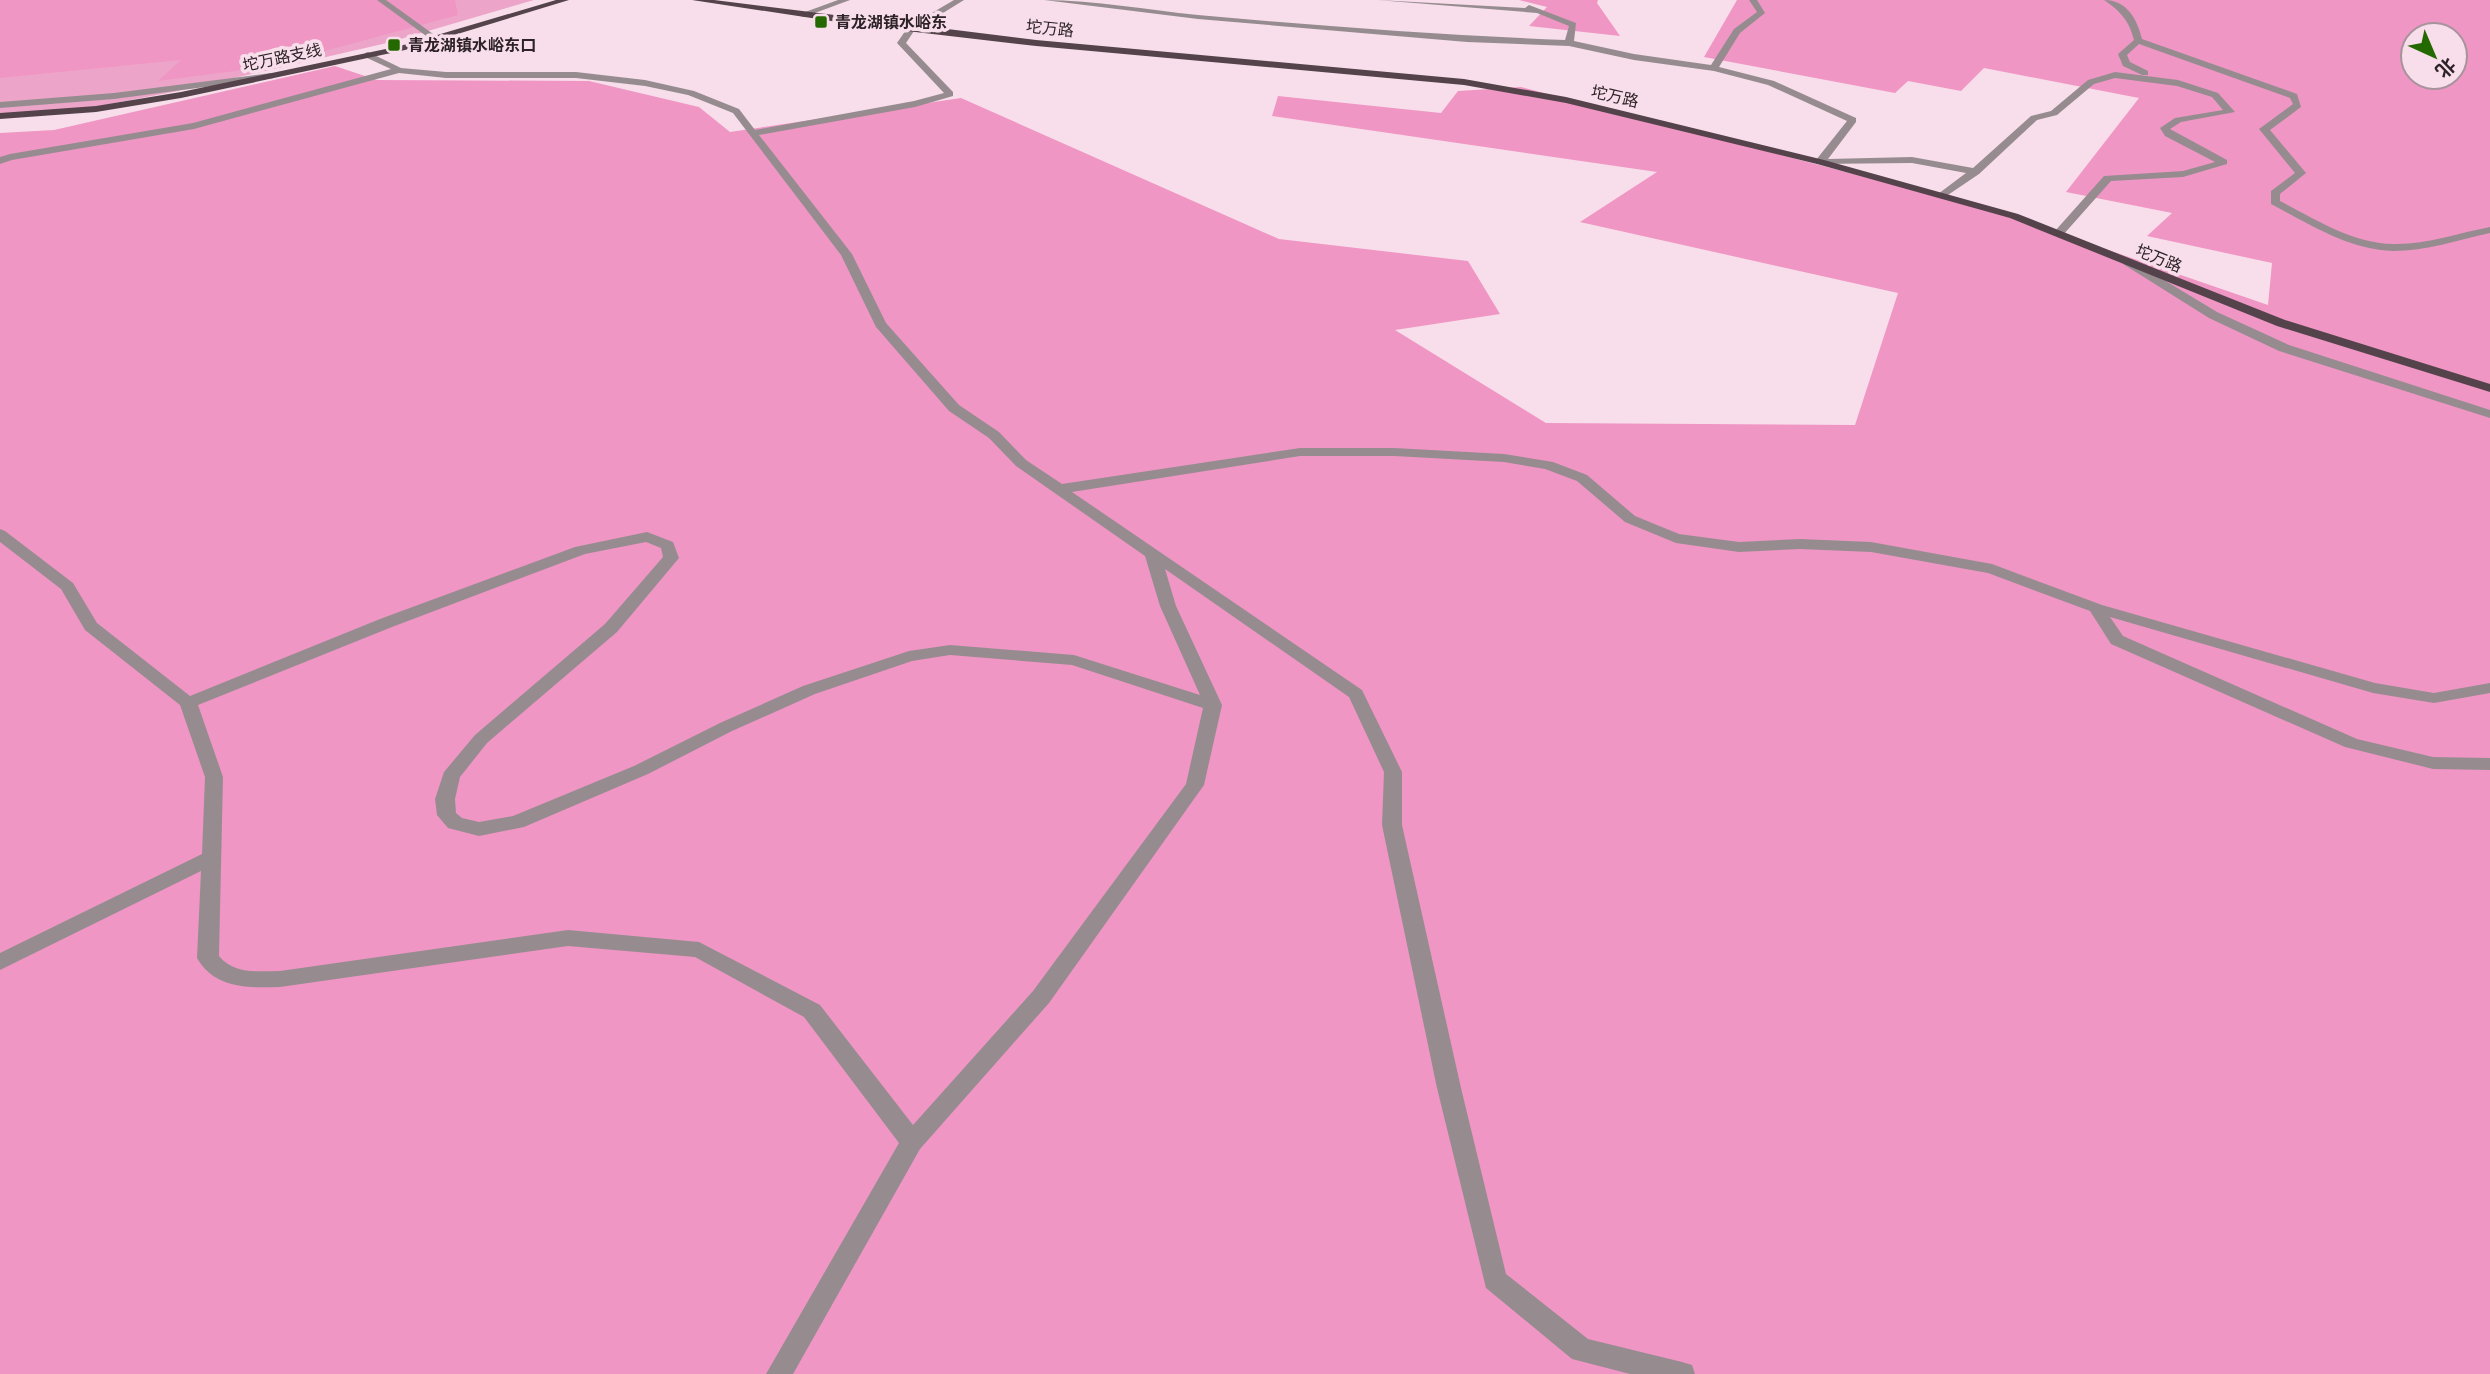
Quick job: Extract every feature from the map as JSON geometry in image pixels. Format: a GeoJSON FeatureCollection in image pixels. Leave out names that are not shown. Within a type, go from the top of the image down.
{"type":"FeatureCollection","features":[{"type":"Feature","properties":{"kind":"main road","name":"坨万路支线"},"geometry":{"type":"LineString","coordinates":[[0,116],[136,104],[436,40],[565,0]]}},
{"type":"Feature","properties":{"kind":"main road","name":"坨万路"},"geometry":{"type":"LineString","coordinates":[[696,0],[911,29],[1464,82],[1621,113],[1819,162],[2014,216],[2281,323],[2490,388]]}},
{"type":"Feature","properties":{"kind":"street"},"geometry":{"type":"LineString","coordinates":[[381,0],[436,40]]}},
{"type":"Feature","properties":{"kind":"street"},"geometry":{"type":"LineString","coordinates":[[801,15],[846,0]]}},
{"type":"Feature","properties":{"kind":"street"},"geometry":{"type":"LineString","coordinates":[[752,132],[915,104],[950,94],[901,43],[911,29],[960,0]]}},
{"type":"Feature","properties":{"kind":"street"},"geometry":{"type":"LineString","coordinates":[[1048,0],[1212,18],[1467,39],[1569,43],[1634,57],[1714,68],[1771,83],[1853,121],[1819,162]]}},
{"type":"Feature","properties":{"kind":"street"},"geometry":{"type":"LineString","coordinates":[[1381,0],[1539,11]]}},
{"type":"Feature","properties":{"kind":"street"},"geometry":{"type":"LineString","coordinates":[[1511,0],[1573,25],[1569,43]]}},
{"type":"Feature","properties":{"kind":"street"},"geometry":{"type":"LineString","coordinates":[[1714,68],[1737,31],[1760,13],[1753,0]]}},
{"type":"Feature","properties":{"kind":"street"},"geometry":{"type":"LineString","coordinates":[[2108,0],[2115,2],[2134,23],[2138,41]]}},
{"type":"Feature","properties":{"kind":"street"},"geometry":{"type":"LineString","coordinates":[[2059,233],[2108,178],[2191,172],[2223,162],[2169,134],[2165,128],[2178,120],[2230,111],[2215,95],[2158,79],[2126,64],[2122,54],[2138,41]]}},
{"type":"Feature","properties":{"kind":"street"},"geometry":{"type":"LineString","coordinates":[[2138,41],[2294,96],[2298,105],[2264,129],[2301,173],[2275,193],[2275,202],[2346,238],[2381,247],[2418,244],[2490,230]]}},
{"type":"Feature","properties":{"kind":"street"},"geometry":{"type":"LineString","coordinates":[[368,55],[398,70],[446,75],[576,75],[645,83],[691,93],[736,111],[846,254],[880,324],[954,408],[994,435],[1021,463],[1356,694],[1393,772],[1392,825],[1494,1280],[1581,1350],[1682,1374]]}},
{"type":"Feature","properties":{"kind":"street"},"geometry":{"type":"LineString","coordinates":[[0,161],[10,157],[194,126],[398,70]]}},
{"type":"Feature","properties":{"kind":"street"},"geometry":{"type":"LineString","coordinates":[[1942,196],[1975,172],[2034,118],[2054,113],[2091,82],[2115,75],[2158,79]]}},
{"type":"Feature","properties":{"kind":"street"},"geometry":{"type":"LineString","coordinates":[[0,105],[61,102],[151,91],[224,78],[271,76]]}},
{"type":"Feature","properties":{"kind":"street"},"geometry":{"type":"LineString","coordinates":[[1819,162],[1912,160],[1975,172]]}},
{"type":"Feature","properties":{"kind":"street"},"geometry":{"type":"LineString","coordinates":[[2127,262],[2213,315],[2284,348],[2490,414]]}},
{"type":"Feature","properties":{"kind":"street"},"geometry":{"type":"LineString","coordinates":[[1060,489],[1300,452],[1394,452],[1504,457],[1548,465],[1582,478],[1630,519],[1676,538],[1739,547],[1800,544],[1871,547],[1992,569],[2096,608],[2373,688],[2434,698],[2490,688]]}},
{"type":"Feature","properties":{"kind":"street"},"geometry":{"type":"LineString","coordinates":[[0,534],[67,586],[91,626],[188,703],[214,777],[208,958],[217,972],[236,979],[280,979],[568,938],[699,950],[812,1011],[912,1142]]}},
{"type":"Feature","properties":{"kind":"street"},"geometry":{"type":"LineString","coordinates":[[188,703],[386,623],[581,550],[647,537],[668,545],[671,558],[611,628],[473,748],[451,776],[445,799],[447,815],[455,823],[479,829],[517,822],[641,770],[726,727],[809,690],[909,656],[926,653],[950,650],[1074,660],[1213,705]]}},
{"type":"Feature","properties":{"kind":"street"},"geometry":{"type":"LineString","coordinates":[[779,1374],[912,1142],[1041,997],[1195,785],[1213,705],[1168,607],[1152,553]]}},
{"type":"Feature","properties":{"kind":"street"},"geometry":{"type":"LineString","coordinates":[[2096,608],[2118,640],[2351,743],[2433,763],[2490,764]]}},
{"type":"Feature","properties":{"kind":"street"},"geometry":{"type":"LineString","coordinates":[[0,962],[211,858]]}},
{"type":"Feature","properties":{"kind":"shaded area"},"geometry":{"type":"Polygon","coordinates":[[[0,0],[534,0],[387,43],[173,92],[73,111],[0,116],[0,0]]]}},
{"type":"Feature","properties":{"kind":"shaded area"},"geometry":{"type":"Polygon","coordinates":[[[0,0],[455,0],[458,15],[266,67],[158,81],[181,60],[0,78],[0,0]]]}},
{"type":"Feature","properties":{"kind":"shaded area"},"geometry":{"type":"Polygon","coordinates":[[[1519,0],[1598,0],[1597,3],[1620,36],[1529,26],[1547,7],[1519,0]]]}},
{"type":"Feature","properties":{"kind":"shaded area"},"geometry":{"type":"Polygon","coordinates":[[[1737,0],[2490,0],[2490,1374],[0,1374],[0,133],[54,130],[335,66],[377,80],[589,81],[699,107],[730,132],[961,98],[1279,239],[1468,261],[1500,314],[1395,330],[1546,423],[1855,425],[1898,293],[1580,222],[1657,172],[1272,116],[1278,96],[1441,113],[1458,91],[1521,87],[1995,211],[2268,305],[2272,263],[2147,236],[2172,213],[2066,192],[2139,98],[1984,68],[1961,91],[1908,81],[1895,93],[1704,57],[1737,0]]]}},
{"type":"Feature","properties":{"kind":"place","name":"青龙湖镇水峪东"},"geometry":{"type":"Point","coordinates":[821,22]}},
{"type":"Feature","properties":{"kind":"place","name":"青龙湖镇水峪东口"},"geometry":{"type":"Point","coordinates":[394,45]}}]}
